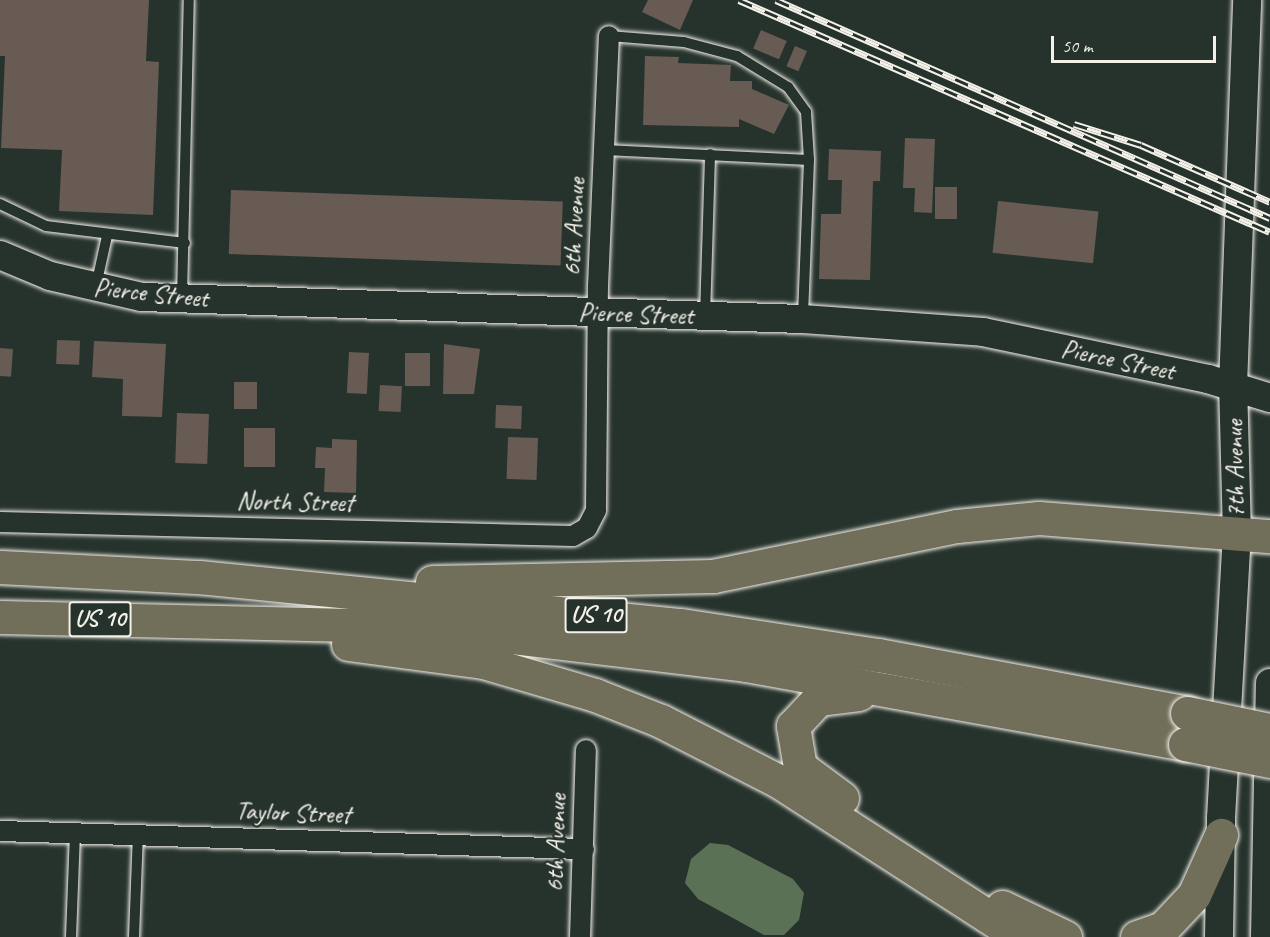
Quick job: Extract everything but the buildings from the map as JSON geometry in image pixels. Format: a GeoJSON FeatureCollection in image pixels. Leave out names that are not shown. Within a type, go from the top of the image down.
{"type":"FeatureCollection","features":[{"type":"Feature","properties":{"kind":"highway"},"geometry":{"type":"LineString","coordinates":[[199,577],[381,583],[713,576],[957,526],[1039,518],[1270,536]]}},
{"type":"Feature","properties":{"kind":"highway","name":"US 10"},"geometry":{"type":"LineString","coordinates":[[0,567],[199,577],[703,628],[878,655],[1186,728],[1270,761]]}},
{"type":"Feature","properties":{"kind":"highway","name":"US 10"},"geometry":{"type":"LineString","coordinates":[[0,616],[429,627],[746,665],[969,705],[1186,728],[1270,730]]}},
{"type":"Feature","properties":{"kind":"highway"},"geometry":{"type":"LineString","coordinates":[[201,622],[264,635],[433,652],[595,695],[703,741],[778,781],[1020,937]]}},
{"type":"Feature","properties":{"kind":"highway"},"geometry":{"type":"LineString","coordinates":[[969,705],[866,693],[818,699],[793,726],[800,767],[931,863],[998,905],[1065,937]]}},
{"type":"Feature","properties":{"kind":"highway"},"geometry":{"type":"LineString","coordinates":[[1137,937],[1163,928],[1194,895],[1221,834]]}},
{"type":"Feature","properties":{"kind":"street","name":"7th Avenue"},"geometry":{"type":"LineString","coordinates":[[1219,937],[1221,834],[1237,535],[1233,387],[1247,0]]}},
{"type":"Feature","properties":{"kind":"street","name":"6th Avenue"},"geometry":{"type":"LineString","coordinates":[[587,528],[596,510],[598,313],[609,36]]}},
{"type":"Feature","properties":{"kind":"street","name":"Pierce Street"},"geometry":{"type":"LineString","coordinates":[[0,255],[95,289],[182,299],[802,319],[983,332],[1233,387],[1270,398]]}},
{"type":"Feature","properties":{"kind":"street","name":"North Street"},"geometry":{"type":"LineString","coordinates":[[0,522],[573,537],[587,528]]}},
{"type":"Feature","properties":{"kind":"street"},"geometry":{"type":"LineString","coordinates":[[1265,937],[1270,683]]}},
{"type":"Feature","properties":{"kind":"street","name":"6th Avenue"},"geometry":{"type":"LineString","coordinates":[[580,937],[586,750]]}},
{"type":"Feature","properties":{"kind":"street","name":"Taylor Street"},"geometry":{"type":"LineString","coordinates":[[0,831],[584,849]]}},
{"type":"Feature","properties":{"kind":"lane"},"geometry":{"type":"LineString","coordinates":[[182,299],[189,0]]}},
{"type":"Feature","properties":{"kind":"lane"},"geometry":{"type":"LineString","coordinates":[[609,36],[684,42],[737,56],[788,87],[806,112],[809,160],[802,319]]}},
{"type":"Feature","properties":{"kind":"lane"},"geometry":{"type":"LineString","coordinates":[[605,150],[809,160]]}},
{"type":"Feature","properties":{"kind":"lane"},"geometry":{"type":"LineString","coordinates":[[705,316],[710,154]]}},
{"type":"Feature","properties":{"kind":"lane"},"geometry":{"type":"LineString","coordinates":[[0,204],[46,226],[108,236],[185,243]]}},
{"type":"Feature","properties":{"kind":"lane"},"geometry":{"type":"LineString","coordinates":[[95,289],[108,236]]}},
{"type":"Feature","properties":{"kind":"lane"},"geometry":{"type":"LineString","coordinates":[[71,937],[75,833]]}},
{"type":"Feature","properties":{"kind":"lane"},"geometry":{"type":"LineString","coordinates":[[134,937],[138,835]]}},
{"type":"Feature","properties":{"kind":"green space"},"geometry":{"type":"Polygon","coordinates":[[[710,843],[728,845],[793,879],[804,893],[799,920],[784,935],[764,935],[698,899],[685,883],[691,859],[710,843]]]}},
{"type":"Feature","properties":{"kind":"railway"},"geometry":{"type":"LineString","coordinates":[[739,0],[1270,232]]}},
{"type":"Feature","properties":{"kind":"railway"},"geometry":{"type":"LineString","coordinates":[[776,0],[1270,218]]}},
{"type":"Feature","properties":{"kind":"railway"},"geometry":{"type":"LineString","coordinates":[[1074,124],[1141,145],[1270,202]]}}]}
